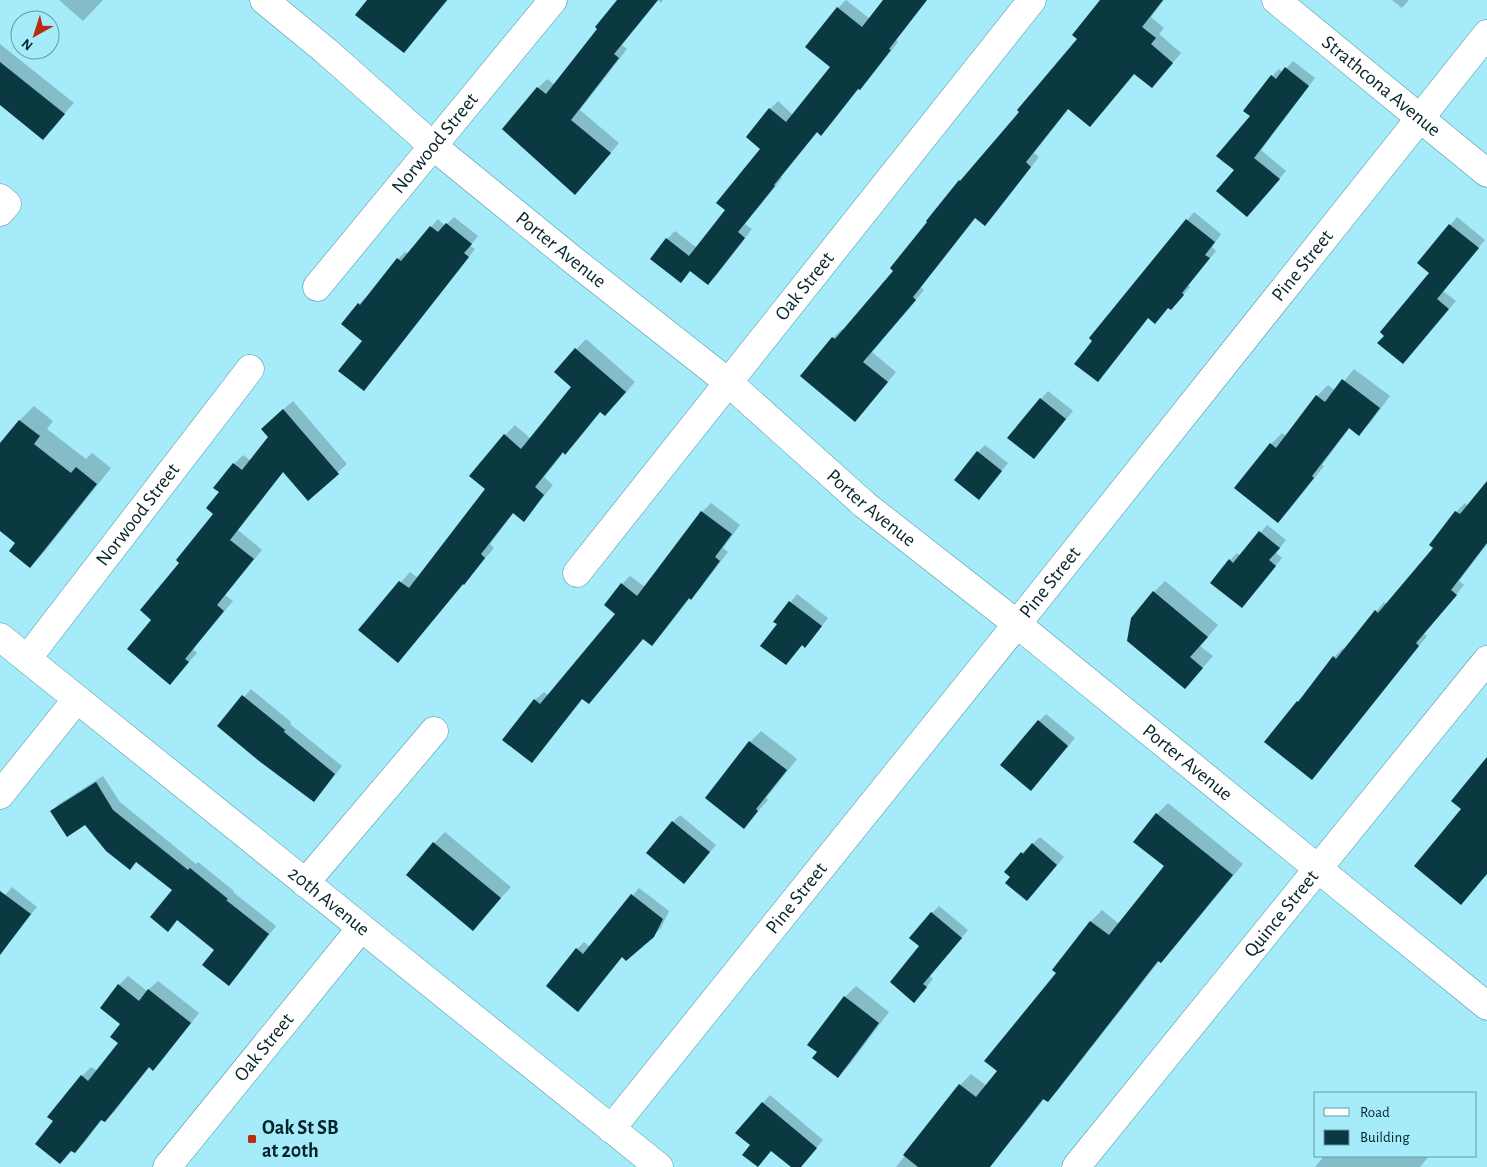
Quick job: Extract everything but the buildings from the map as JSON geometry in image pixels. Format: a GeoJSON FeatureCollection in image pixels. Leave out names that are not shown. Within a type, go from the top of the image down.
{"type":"FeatureCollection","features":[{"type":"Feature","properties":{"kind":"street","name":"Porter Avenue"},"geometry":{"type":"LineString","coordinates":[[264,0],[326,51],[433,146],[573,260],[730,383],[865,506],[1017,624],[1487,1006]]}},
{"type":"Feature","properties":{"kind":"street","name":"Norwood Street"},"geometry":{"type":"LineString","coordinates":[[317,288],[553,0]]}},
{"type":"Feature","properties":{"kind":"street","name":"Oak Street"},"geometry":{"type":"LineString","coordinates":[[577,573],[730,383],[1032,0]]}},
{"type":"Feature","properties":{"kind":"street","name":"Strathcona Avenue"},"geometry":{"type":"LineString","coordinates":[[1276,0],[1487,173]]}},
{"type":"Feature","properties":{"kind":"street","name":"Pine Street"},"geometry":{"type":"LineString","coordinates":[[611,1129],[1017,624],[1487,34]]}},
{"type":"Feature","properties":{"kind":"street"},"geometry":{"type":"LineString","coordinates":[[0,198],[7,204],[0,212]]}},
{"type":"Feature","properties":{"kind":"street","name":"Norwood Street"},"geometry":{"type":"LineString","coordinates":[[27,659],[250,369]]}},
{"type":"Feature","properties":{"kind":"street","name":"20th Avenue"},"geometry":{"type":"LineString","coordinates":[[0,637],[659,1167]]}},
{"type":"Feature","properties":{"kind":"street","name":"Quince Street"},"geometry":{"type":"LineString","coordinates":[[1076,1167],[1487,660]]}},
{"type":"Feature","properties":{"kind":"street"},"geometry":{"type":"LineString","coordinates":[[0,795],[77,699]]}},
{"type":"Feature","properties":{"kind":"street"},"geometry":{"type":"LineString","coordinates":[[305,883],[434,731]]}},
{"type":"Feature","properties":{"kind":"street","name":"Oak Street"},"geometry":{"type":"LineString","coordinates":[[168,1167],[361,928]]}},
{"type":"Feature","properties":{"kind":"place","name":"Oak St SB at 20th"},"geometry":{"type":"Point","coordinates":[252,1139]}}]}
